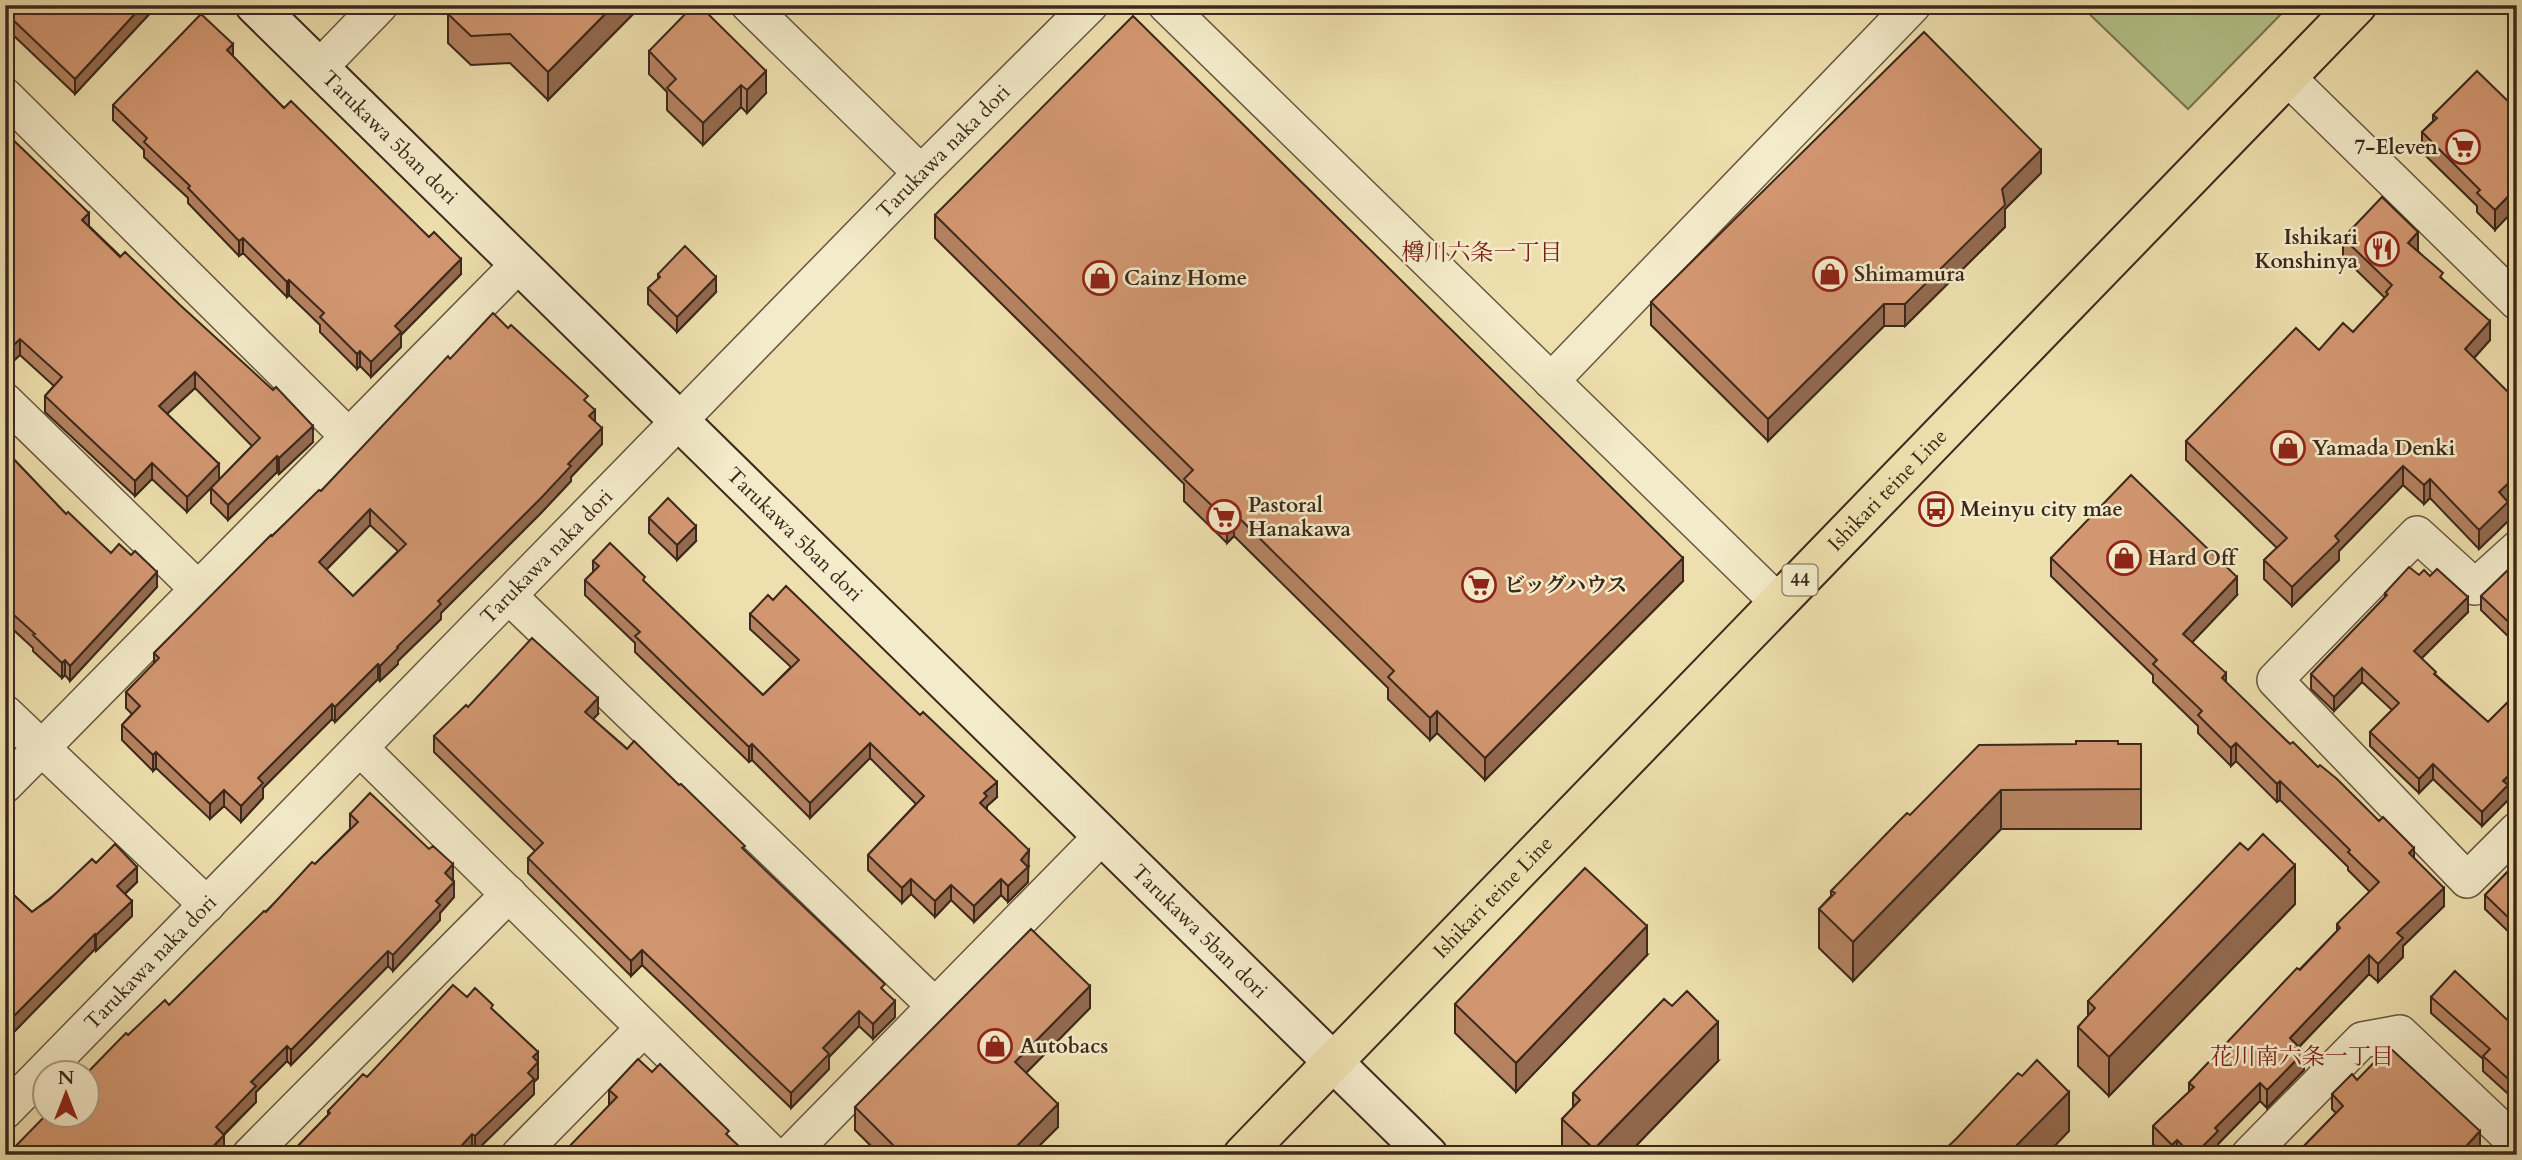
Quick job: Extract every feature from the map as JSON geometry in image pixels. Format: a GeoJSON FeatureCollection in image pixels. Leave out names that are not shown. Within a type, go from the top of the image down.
{"type":"FeatureCollection","features":[{"type":"Feature","properties":{"kind":"main road","name":"Ishikari teine Line"},"geometry":{"type":"LineString","coordinates":[[1243,1155],[2357,5]]}},
{"type":"Feature","properties":{"kind":"street","name":"Tarukawa 5ban dori"},"geometry":{"type":"LineString","coordinates":[[255,5],[1427,1155]]}},
{"type":"Feature","properties":{"kind":"street"},"geometry":{"type":"LineString","coordinates":[[318,68],[380,5]]}},
{"type":"Feature","properties":{"kind":"street"},"geometry":{"type":"LineString","coordinates":[[749,5],[921,173]]}},
{"type":"Feature","properties":{"kind":"street","name":"Tarukawa naka dori"},"geometry":{"type":"LineString","coordinates":[[5,1111],[921,173],[1090,5]]}},
{"type":"Feature","properties":{"kind":"street"},"geometry":{"type":"LineString","coordinates":[[1166,5],[1779,603]]}},
{"type":"Feature","properties":{"kind":"street"},"geometry":{"type":"LineString","coordinates":[[1551,381],[1913,5]]}},
{"type":"Feature","properties":{"kind":"street"},"geometry":{"type":"LineString","coordinates":[[2287,77],[2517,302]]}},
{"type":"Feature","properties":{"kind":"street"},"geometry":{"type":"LineString","coordinates":[[5,96],[349,437]]}},
{"type":"Feature","properties":{"kind":"street"},"geometry":{"type":"LineString","coordinates":[[5,785],[519,264]]}},
{"type":"Feature","properties":{"kind":"street"},"geometry":{"type":"LineString","coordinates":[[5,401],[198,589]]}},
{"type":"Feature","properties":{"kind":"street"},"geometry":{"type":"LineString","coordinates":[[2517,549],[2475,587],[2417,534],[2275,680],[2467,880],[2517,830]]}},
{"type":"Feature","properties":{"kind":"street"},"geometry":{"type":"LineString","coordinates":[[509,596],[935,1006]]}},
{"type":"Feature","properties":{"kind":"street"},"geometry":{"type":"LineString","coordinates":[[5,713],[207,905]]}},
{"type":"Feature","properties":{"kind":"street"},"geometry":{"type":"LineString","coordinates":[[360,748],[773,1155]]}},
{"type":"Feature","properties":{"kind":"street"},"geometry":{"type":"LineString","coordinates":[[789,1155],[1102,836]]}},
{"type":"Feature","properties":{"kind":"street"},"geometry":{"type":"LineString","coordinates":[[250,1155],[509,894]]}},
{"type":"Feature","properties":{"kind":"street"},"geometry":{"type":"LineString","coordinates":[[519,1155],[644,1028]]}},
{"type":"Feature","properties":{"kind":"street"},"geometry":{"type":"LineString","coordinates":[[2249,1155],[2362,1040],[2400,1033],[2517,1144]]}},
{"type":"Feature","properties":{"kind":"green space"},"geometry":{"type":"Polygon","coordinates":[[[2080,5],[2290,5],[2188,109],[2080,5]]]}},
{"type":"Feature","properties":{"kind":"building"},"geometry":{"type":"Polygon","coordinates":[[[5,5],[143,5],[75,79],[12,19],[5,26],[5,5]]]}},
{"type":"Feature","properties":{"kind":"building"},"geometry":{"type":"Polygon","coordinates":[[[457,5],[614,5],[548,72],[510,34],[471,36],[448,14],[457,5]]]}},
{"type":"Feature","properties":{"kind":"building"},"geometry":{"type":"Polygon","coordinates":[[[694,5],[699,5],[766,71],[747,90],[741,85],[703,123],[667,88],[676,79],[649,51],[694,5]]]}},
{"type":"Feature","properties":{"kind":"building"},"geometry":{"type":"Polygon","coordinates":[[[201,14],[233,44],[227,50],[284,108],[291,101],[429,237],[434,232],[461,259],[395,326],[401,332],[371,362],[360,351],[357,354],[320,317],[324,313],[289,280],[287,282],[243,238],[239,241],[188,188],[190,186],[144,142],[147,138],[113,105],[201,14]]]}},
{"type":"Feature","properties":{"kind":"building"},"geometry":{"type":"Polygon","coordinates":[[[1133,16],[1683,558],[1485,758],[1437,711],[1430,718],[1388,677],[1394,671],[1234,513],[1227,520],[1184,479],[1193,470],[935,215],[1133,16]]]}},
{"type":"Feature","properties":{"kind":"building","name":"Shimamura"},"geometry":{"type":"Polygon","coordinates":[[[1924,32],[2041,150],[2002,189],[2005,205],[1905,304],[1884,304],[1768,419],[1651,302],[1924,32]]]}},
{"type":"Feature","properties":{"kind":"building"},"geometry":{"type":"Polygon","coordinates":[[[2477,71],[2517,110],[2517,187],[2495,210],[2477,193],[2480,190],[2422,132],[2437,118],[2433,115],[2477,71]]]}},
{"type":"Feature","properties":{"kind":"building"},"geometry":{"type":"Polygon","coordinates":[[[5,132],[89,213],[82,220],[120,257],[125,252],[273,390],[276,387],[313,426],[279,458],[277,456],[228,505],[211,488],[260,438],[195,372],[159,406],[219,464],[187,497],[152,463],[135,481],[45,396],[62,377],[20,339],[5,353],[5,132]]]}},
{"type":"Feature","properties":{"kind":"building"},"geometry":{"type":"Polygon","coordinates":[[[2382,197],[2418,232],[2408,243],[2443,273],[2440,277],[2490,321],[2465,349],[2517,401],[2517,475],[2499,492],[2508,502],[2479,530],[2430,479],[2424,485],[2403,466],[2335,536],[2339,541],[2292,587],[2264,560],[2287,538],[2186,441],[2296,328],[2319,350],[2343,323],[2353,332],[2388,294],[2386,292],[2392,285],[2343,238],[2382,197]]]}},
{"type":"Feature","properties":{"kind":"building"},"geometry":{"type":"Polygon","coordinates":[[[685,246],[716,277],[677,317],[648,288],[685,246]]]}},
{"type":"Feature","properties":{"kind":"building"},"geometry":{"type":"Polygon","coordinates":[[[493,313],[508,328],[511,325],[588,396],[584,400],[595,410],[589,416],[602,428],[568,464],[571,466],[438,601],[441,604],[398,648],[335,707],[332,704],[258,778],[263,783],[241,806],[224,790],[210,804],[156,752],[153,755],[122,725],[140,706],[126,692],[159,658],[154,653],[271,535],[321,491],[448,356],[450,359],[493,313]],[[370,509],[319,562],[353,596],[406,544],[370,509]]]}},
{"type":"Feature","properties":{"kind":"building"},"geometry":{"type":"Polygon","coordinates":[[[5,450],[66,514],[68,512],[111,553],[119,544],[131,555],[135,551],[157,572],[70,666],[65,660],[62,663],[5,607],[5,450]]]}},
{"type":"Feature","properties":{"kind":"building"},"geometry":{"type":"Polygon","coordinates":[[[2131,475],[2237,577],[2183,634],[2226,673],[2222,678],[2290,744],[2293,742],[2318,767],[2320,765],[2337,779],[2379,821],[2383,817],[2414,848],[2409,853],[2444,888],[2397,933],[2403,938],[2378,964],[2369,955],[2290,1038],[2304,1052],[2267,1090],[2260,1083],[2215,1128],[2218,1131],[2194,1155],[2177,1140],[2172,1145],[2153,1126],[2194,1087],[2189,1083],[2297,968],[2300,970],[2340,928],[2337,924],[2379,882],[2280,781],[2277,784],[2236,743],[2231,748],[2198,715],[2202,711],[2153,664],[2157,660],[2051,558],[2131,475]]]}},
{"type":"Feature","properties":{"kind":"building"},"geometry":{"type":"Polygon","coordinates":[[[668,498],[696,526],[677,545],[649,518],[668,498]]]}},
{"type":"Feature","properties":{"kind":"building"},"geometry":{"type":"Polygon","coordinates":[[[610,543],[645,577],[643,580],[763,695],[799,660],[750,614],[768,595],[773,600],[786,586],[920,715],[923,712],[997,782],[984,793],[987,796],[980,803],[1029,850],[1021,860],[1028,867],[1008,886],[1001,879],[974,906],[951,885],[935,901],[911,879],[902,888],[868,855],[924,796],[870,743],[810,803],[752,744],[749,747],[635,636],[640,632],[585,580],[599,566],[593,561],[610,543]]]}},
{"type":"Feature","properties":{"kind":"building"},"geometry":{"type":"Polygon","coordinates":[[[2512,566],[2517,571],[2517,630],[2481,596],[2512,566]]]}},
{"type":"Feature","properties":{"kind":"building"},"geometry":{"type":"Polygon","coordinates":[[[2409,567],[2419,575],[2424,570],[2430,576],[2437,569],[2468,597],[2414,651],[2436,672],[2434,674],[2488,722],[2517,693],[2517,767],[2503,781],[2508,785],[2482,812],[2433,764],[2419,779],[2370,732],[2399,703],[2362,668],[2334,697],[2311,674],[2387,595],[2385,593],[2409,567]]]}},
{"type":"Feature","properties":{"kind":"building"},"geometry":{"type":"Polygon","coordinates":[[[532,638],[598,698],[585,712],[627,749],[634,741],[681,784],[745,846],[742,848],[885,984],[881,988],[895,1001],[873,1024],[859,1011],[823,1048],[829,1054],[791,1093],[642,950],[631,961],[528,858],[543,843],[434,736],[466,705],[468,707],[532,638]]]}},
{"type":"Feature","properties":{"kind":"building"},"geometry":{"type":"Polygon","coordinates":[[[2076,741],[2141,744],[2141,789],[2001,790],[1853,942],[1819,909],[1835,893],[1831,891],[1898,822],[1907,813],[1910,815],[1979,745],[2076,744],[2076,741]]]}},
{"type":"Feature","properties":{"kind":"building"},"geometry":{"type":"Polygon","coordinates":[[[370,793],[429,849],[433,846],[453,864],[445,873],[454,882],[436,901],[440,905],[393,955],[388,951],[291,1050],[287,1046],[251,1082],[256,1086],[216,1127],[224,1135],[205,1155],[7,1155],[33,1128],[102,1128],[102,1058],[165,1000],[169,1005],[264,911],[266,912],[312,862],[315,864],[358,822],[350,814],[370,793]]]}},
{"type":"Feature","properties":{"kind":"building"},"geometry":{"type":"Polygon","coordinates":[[[2263,834],[2295,865],[2109,1057],[2078,1027],[2095,1008],[2088,1001],[2240,843],[2248,850],[2263,834]]]}},
{"type":"Feature","properties":{"kind":"building"},"geometry":{"type":"Polygon","coordinates":[[[115,844],[137,867],[117,886],[132,901],[95,934],[5,1025],[5,887],[32,912],[50,899],[92,859],[96,863],[115,844]]]}},
{"type":"Feature","properties":{"kind":"building"},"geometry":{"type":"Polygon","coordinates":[[[2517,862],[2517,926],[2485,895],[2517,862]]]}},
{"type":"Feature","properties":{"kind":"building"},"geometry":{"type":"Polygon","coordinates":[[[1585,868],[1647,926],[1516,1063],[1455,1004],[1585,868]]]}},
{"type":"Feature","properties":{"kind":"building","name":"Autobacs"},"geometry":{"type":"Polygon","coordinates":[[[1031,929],[1090,986],[1015,1062],[1058,1104],[1008,1155],[903,1155],[855,1107],[1031,929]]]}},
{"type":"Feature","properties":{"kind":"building"},"geometry":{"type":"Polygon","coordinates":[[[2455,971],[2517,1029],[2517,1087],[2483,1056],[2490,1049],[2431,997],[2455,971]]]}},
{"type":"Feature","properties":{"kind":"building"},"geometry":{"type":"Polygon","coordinates":[[[453,985],[467,997],[475,988],[493,1005],[491,1008],[538,1052],[533,1057],[538,1062],[528,1073],[534,1079],[475,1136],[472,1134],[453,1155],[289,1155],[363,1074],[367,1077],[453,985]]]}},
{"type":"Feature","properties":{"kind":"building"},"geometry":{"type":"Polygon","coordinates":[[[1687,991],[1718,1022],[1594,1149],[1562,1119],[1580,1100],[1573,1093],[1664,999],[1672,1006],[1687,991]]]}},
{"type":"Feature","properties":{"kind":"building"},"geometry":{"type":"Polygon","coordinates":[[[2389,1047],[2480,1131],[2458,1155],[2307,1155],[2301,1149],[2343,1106],[2332,1094],[2352,1074],[2357,1080],[2389,1047]]]}},
{"type":"Feature","properties":{"kind":"building"},"geometry":{"type":"Polygon","coordinates":[[[638,1059],[652,1072],[660,1064],[729,1131],[726,1134],[742,1149],[737,1155],[561,1155],[617,1097],[609,1090],[638,1059]]]}},
{"type":"Feature","properties":{"kind":"building"},"geometry":{"type":"Polygon","coordinates":[[[2037,1060],[2069,1092],[2007,1155],[1939,1155],[2018,1073],[2022,1076],[2037,1060]]]}},
{"type":"Feature","properties":{"kind":"place","name":"7-Eleven"},"geometry":{"type":"Point","coordinates":[2463,147]}},
{"type":"Feature","properties":{"kind":"place","name":"Ishikari Konshinya"},"geometry":{"type":"Point","coordinates":[2382,249]}},
{"type":"Feature","properties":{"kind":"place","name":"Shimamura"},"geometry":{"type":"Point","coordinates":[1830,274]}},
{"type":"Feature","properties":{"kind":"place","name":"Cainz Home"},"geometry":{"type":"Point","coordinates":[1100,278]}},
{"type":"Feature","properties":{"kind":"place","name":"Yamada Denki"},"geometry":{"type":"Point","coordinates":[2288,448]}},
{"type":"Feature","properties":{"kind":"place","name":"Meinyu city mae"},"geometry":{"type":"Point","coordinates":[1936,509]}},
{"type":"Feature","properties":{"kind":"place","name":"Pastoral Hanakawa"},"geometry":{"type":"Point","coordinates":[1224,517]}},
{"type":"Feature","properties":{"kind":"place","name":"Hard Off"},"geometry":{"type":"Point","coordinates":[2124,558]}},
{"type":"Feature","properties":{"kind":"place","name":"ビッグハウス"},"geometry":{"type":"Point","coordinates":[1479,585]}},
{"type":"Feature","properties":{"kind":"place","name":"Autobacs"},"geometry":{"type":"Point","coordinates":[995,1046]}},
{"type":"Feature","properties":{"kind":"district","name":"樽川六条一丁目"},"geometry":{"type":"Point","coordinates":[1482,252]}},
{"type":"Feature","properties":{"kind":"district","name":"花川南六条一丁目"},"geometry":{"type":"Point","coordinates":[2302,1056]}}]}
